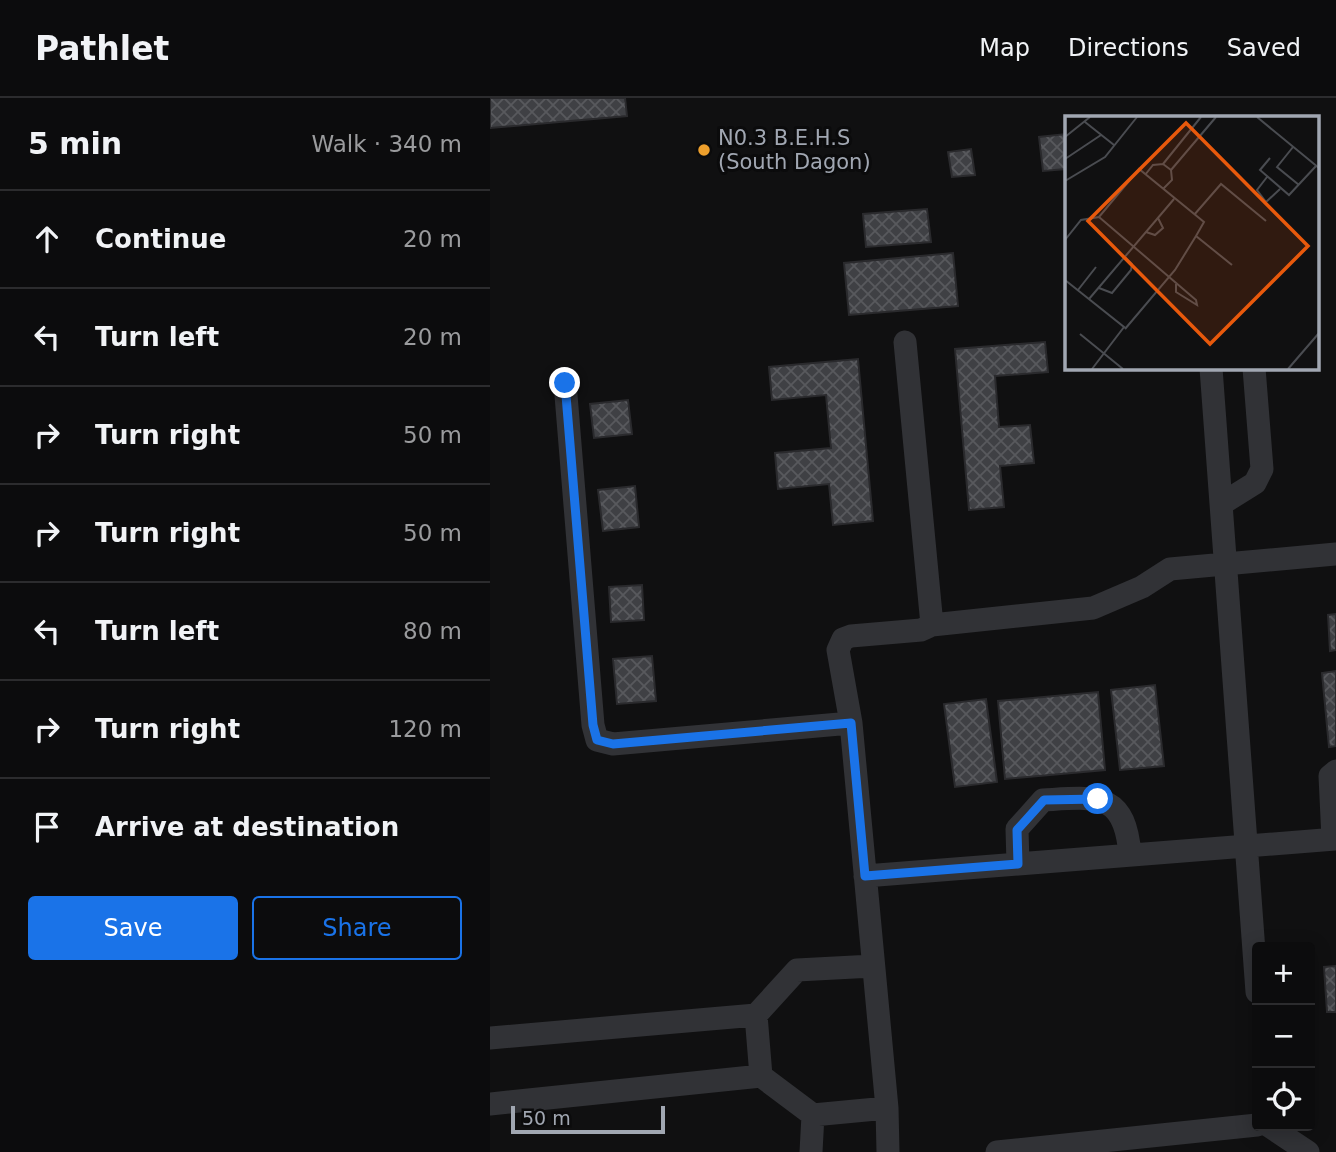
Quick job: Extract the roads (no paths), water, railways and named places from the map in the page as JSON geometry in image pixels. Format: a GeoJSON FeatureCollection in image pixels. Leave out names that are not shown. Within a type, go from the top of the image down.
{"type":"FeatureCollection","features":[{"type":"Feature","properties":{"kind":"lane"},"geometry":{"type":"LineString","coordinates":[[905,342],[932,625]]}},
{"type":"Feature","properties":{"kind":"lane"},"geometry":{"type":"LineString","coordinates":[[1211,369],[1254,942]]}},
{"type":"Feature","properties":{"kind":"lane"},"geometry":{"type":"LineString","coordinates":[[1223,503],[1255,483],[1262,469],[1254,369]]}},
{"type":"Feature","properties":{"kind":"lane"},"geometry":{"type":"LineString","coordinates":[[565,383],[593,725],[597,740],[613,744],[851,723]]}},
{"type":"Feature","properties":{"kind":"lane"},"geometry":{"type":"LineString","coordinates":[[888,1152],[887,1108],[851,723],[838,650],[843,639],[921,630],[932,625],[1093,608],[1142,586],[1170,569],[1227,561],[1336,554]]}},
{"type":"Feature","properties":{"kind":"lane"},"geometry":{"type":"LineString","coordinates":[[865,876],[1335,839],[1329,786],[1330,776],[1336,771]]}},
{"type":"Feature","properties":{"kind":"lane"},"geometry":{"type":"LineString","coordinates":[[1018,864],[1017,830],[1044,800],[1091,797],[1106,803],[1127,825],[1130,855]]}},
{"type":"Feature","properties":{"kind":"lane"},"geometry":{"type":"LineString","coordinates":[[490,1038],[756,1015],[797,970],[873,965]]}},
{"type":"Feature","properties":{"kind":"lane"},"geometry":{"type":"LineString","coordinates":[[756,1015],[761,1076]]}},
{"type":"Feature","properties":{"kind":"lane"},"geometry":{"type":"LineString","coordinates":[[490,1104],[761,1076],[813,1115],[887,1108]]}},
{"type":"Feature","properties":{"kind":"lane"},"geometry":{"type":"LineString","coordinates":[[811,1152],[813,1115]]}},
{"type":"Feature","properties":{"kind":"lane"},"geometry":{"type":"LineString","coordinates":[[997,1152],[1252,1126]]}},
{"type":"Feature","properties":{"kind":"lane"},"geometry":{"type":"LineString","coordinates":[[1276,1131],[1308,1152]]}},
{"type":"Feature","properties":{"kind":"place","name":"N0.3 B.E.H.S (South Dagon)"},"geometry":{"type":"Point","coordinates":[704,150]}}]}
